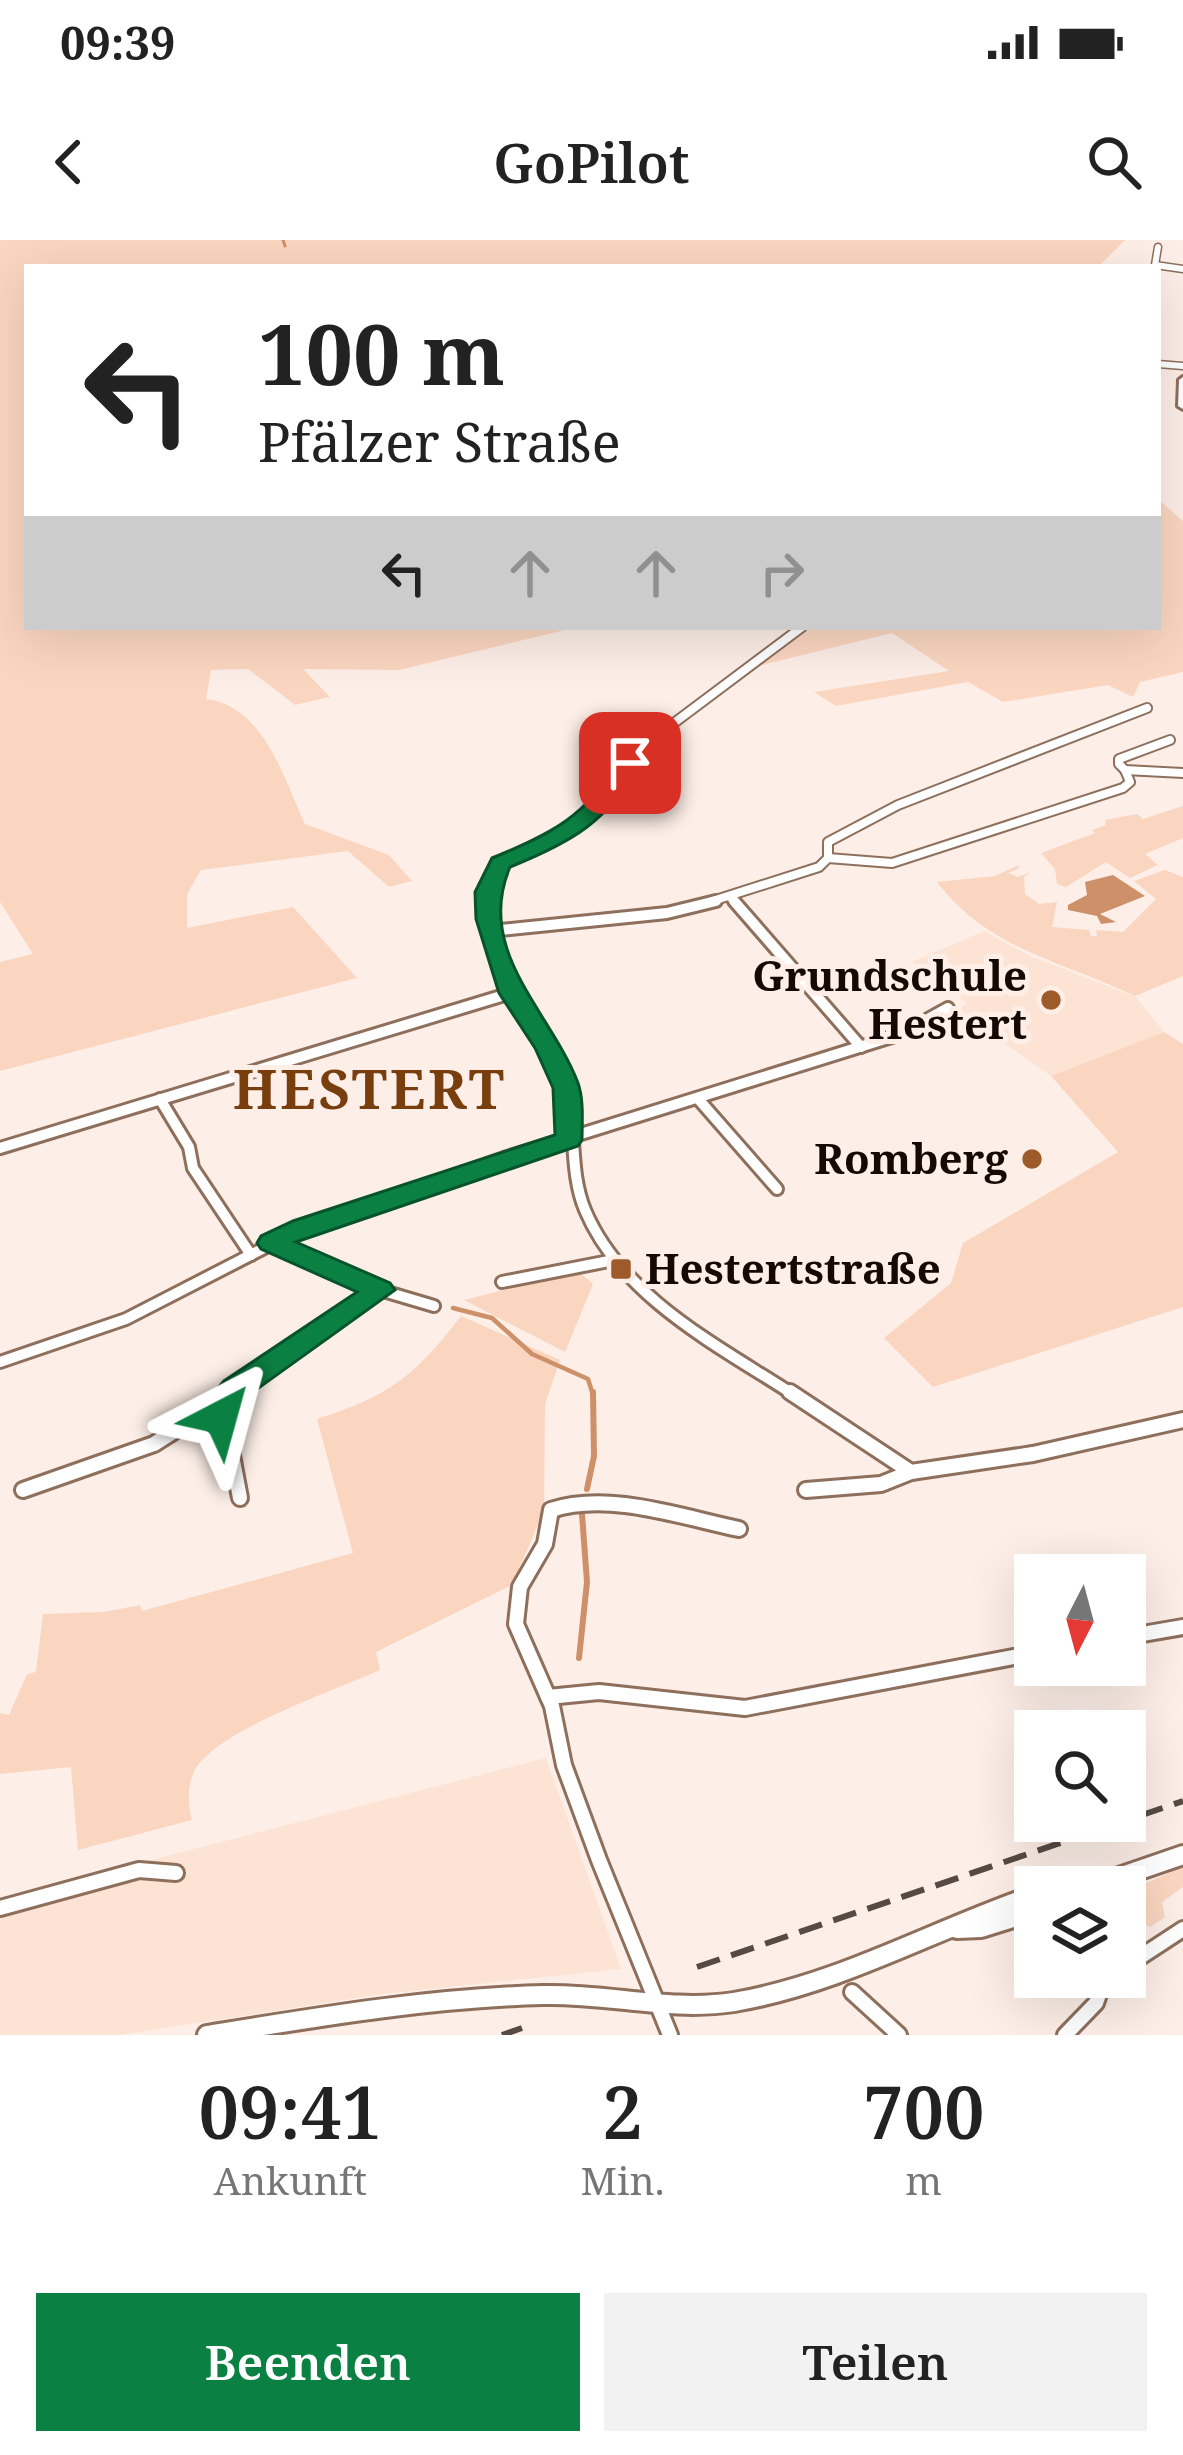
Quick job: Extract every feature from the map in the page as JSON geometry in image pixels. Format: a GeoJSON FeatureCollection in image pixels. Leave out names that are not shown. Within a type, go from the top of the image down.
{"type":"FeatureCollection","features":[{"type":"Feature","properties":{"kind":"main road"},"geometry":{"type":"LineString","coordinates":[[1183,380],[1183,406]]}},
{"type":"Feature","properties":{"kind":"street"},"geometry":{"type":"LineString","coordinates":[[1155,264],[1158,247]]}},
{"type":"Feature","properties":{"kind":"street"},"geometry":{"type":"LineString","coordinates":[[798,630],[638,750],[609,799],[540,847],[500,862],[487,892],[491,931],[511,993],[560,1070],[585,1211],[614,1260],[665,1310],[911,1472]]}},
{"type":"Feature","properties":{"kind":"street"},"geometry":{"type":"LineString","coordinates":[[491,931],[610,921],[731,898],[819,867],[828,858],[828,842],[862,821],[1080,730],[1147,708]]}},
{"type":"Feature","properties":{"kind":"street"},"geometry":{"type":"LineString","coordinates":[[828,858],[892,863],[1123,788],[1130,782],[1119,759],[1170,740]]}},
{"type":"Feature","properties":{"kind":"street"},"geometry":{"type":"LineString","coordinates":[[1125,770],[1183,773]]}},
{"type":"Feature","properties":{"kind":"street"},"geometry":{"type":"LineString","coordinates":[[731,898],[861,1047]]}},
{"type":"Feature","properties":{"kind":"street"},"geometry":{"type":"LineString","coordinates":[[0,1148],[511,993]]}},
{"type":"Feature","properties":{"kind":"street"},"geometry":{"type":"LineString","coordinates":[[0,1362],[126,1319],[303,1228],[901,1034],[948,1008]]}},
{"type":"Feature","properties":{"kind":"street"},"geometry":{"type":"LineString","coordinates":[[160,1099],[189,1147],[193,1168],[251,1255]]}},
{"type":"Feature","properties":{"kind":"street"},"geometry":{"type":"LineString","coordinates":[[700,1101],[777,1190]]}},
{"type":"Feature","properties":{"kind":"street"},"geometry":{"type":"LineString","coordinates":[[271,1243],[380,1290],[434,1306]]}},
{"type":"Feature","properties":{"kind":"street"},"geometry":{"type":"LineString","coordinates":[[502,1282],[614,1260]]}},
{"type":"Feature","properties":{"kind":"street"},"geometry":{"type":"LineString","coordinates":[[23,1490],[154,1444],[380,1290]]}},
{"type":"Feature","properties":{"kind":"street"},"geometry":{"type":"LineString","coordinates":[[221,1402],[240,1498]]}},
{"type":"Feature","properties":{"kind":"street"},"geometry":{"type":"LineString","coordinates":[[806,1490],[880,1484],[911,1472],[1033,1454],[1183,1420]]}},
{"type":"Feature","properties":{"kind":"street"},"geometry":{"type":"LineString","coordinates":[[670,2035],[564,1766],[548,1697],[516,1624],[516,1604],[544,1544],[550,1510],[559,1505],[590,1504],[739,1529]]}},
{"type":"Feature","properties":{"kind":"street"},"geometry":{"type":"LineString","coordinates":[[1146,1633],[1183,1627]]}},
{"type":"Feature","properties":{"kind":"street"},"geometry":{"type":"LineString","coordinates":[[548,1697],[599,1692],[745,1708],[1014,1657]]}},
{"type":"Feature","properties":{"kind":"street"},"geometry":{"type":"LineString","coordinates":[[1146,1868],[1183,1855]]}},
{"type":"Feature","properties":{"kind":"street"},"geometry":{"type":"LineString","coordinates":[[0,1908],[139,1870],[176,1873]]}},
{"type":"Feature","properties":{"kind":"street"},"geometry":{"type":"LineString","coordinates":[[207,2035],[378,2011],[545,1995],[705,2005],[757,1996],[957,1928],[1014,1902]]}},
{"type":"Feature","properties":{"kind":"street"},"geometry":{"type":"LineString","coordinates":[[957,1928],[981,1928],[1014,1918]]}},
{"type":"Feature","properties":{"kind":"street"},"geometry":{"type":"LineString","coordinates":[[1146,1954],[1183,1930]]}},
{"type":"Feature","properties":{"kind":"street"},"geometry":{"type":"LineString","coordinates":[[852,1992],[899,2035]]}},
{"type":"Feature","properties":{"kind":"street"},"geometry":{"type":"LineString","coordinates":[[1065,2035],[1098,1998]]}},
{"type":"Feature","properties":{"kind":"shaded area"},"geometry":{"type":"Polygon","coordinates":[[[0,240],[1125,240],[1101,264],[24,264],[24,630],[565,630],[399,670],[303,669],[330,697],[295,705],[248,669],[211,670],[206,699],[226,704],[257,729],[305,824],[389,855],[412,881],[389,887],[348,851],[201,870],[187,894],[187,928],[293,907],[357,978],[0,1071],[0,962],[33,954],[0,902],[0,240]]]}},
{"type":"Feature","properties":{"kind":"shaded area"},"geometry":{"type":"Polygon","coordinates":[[[1161,502],[1183,521],[1183,672],[1140,682],[1133,697],[1108,685],[1003,702],[968,682],[836,706],[814,692],[949,671],[892,633],[754,667],[807,630],[1161,630],[1161,502]]]}},
{"type":"Feature","properties":{"kind":"shaded area"},"geometry":{"type":"Polygon","coordinates":[[[1183,806],[1183,838],[1145,854],[1158,865],[1130,878],[1106,862],[1066,887],[1057,884],[1055,869],[1041,853],[1095,833],[1092,830],[1106,825],[1105,820],[1137,814],[1143,819],[1183,806]]]}},
{"type":"Feature","properties":{"kind":"shaded area"},"geometry":{"type":"Polygon","coordinates":[[[1019,865],[1008,873],[1018,877],[1031,872],[1024,877],[1025,894],[1039,904],[1057,902],[1052,927],[1089,930],[1091,936],[1097,936],[1096,930],[1123,932],[1156,899],[1134,881],[1165,870],[1183,877],[1183,976],[1135,996],[1003,939],[957,905],[937,882],[995,876],[1019,865]]]}},
{"type":"Feature","properties":{"kind":"shaded area"},"geometry":{"type":"Polygon","coordinates":[[[1113,875],[1145,896],[1100,914],[1116,922],[1101,924],[1097,916],[1068,910],[1068,905],[1087,895],[1085,882],[1113,875]]]}},
{"type":"Feature","properties":{"kind":"shaded area","name":"Grundschule Hestert"},"geometry":{"type":"Polygon","coordinates":[[[984,931],[1028,955],[1136,997],[1164,1032],[1051,1076],[957,1010],[967,1003],[912,962],[984,931]]]}},
{"type":"Feature","properties":{"kind":"shaded area"},"geometry":{"type":"Polygon","coordinates":[[[1164,1032],[1183,1044],[1183,1307],[933,1387],[884,1338],[951,1283],[963,1243],[1118,1152],[1051,1076],[1164,1032]]]}},
{"type":"Feature","properties":{"kind":"shaded area"},"geometry":{"type":"Polygon","coordinates":[[[578,1271],[593,1284],[565,1352],[464,1300],[578,1271]]]}},
{"type":"Feature","properties":{"kind":"shaded area"},"geometry":{"type":"Polygon","coordinates":[[[461,1316],[560,1360],[545,1404],[544,1511],[512,1585],[376,1652],[380,1670],[276,1714],[223,1743],[193,1774],[192,1820],[78,1850],[71,1767],[0,1774],[0,1713],[9,1715],[27,1674],[36,1672],[43,1614],[104,1612],[140,1605],[142,1611],[353,1553],[317,1419],[363,1402],[398,1382],[429,1355],[461,1316]]]}},
{"type":"Feature","properties":{"kind":"shaded area"},"geometry":{"type":"Polygon","coordinates":[[[546,1758],[621,1969],[383,1994],[120,2035],[0,2035],[0,1899],[546,1758]]]}},
{"type":"Feature","properties":{"kind":"shaded area"},"geometry":{"type":"Polygon","coordinates":[[[1183,1867],[1183,1887],[1162,1902],[1165,1917],[1150,1927],[1146,1925],[1146,1883],[1183,1867]]]}},
{"type":"Feature","properties":{"kind":"waterway"},"geometry":{"type":"LineString","coordinates":[[283,240],[285,246]]}},
{"type":"Feature","properties":{"kind":"waterway"},"geometry":{"type":"LineString","coordinates":[[453,1308],[492,1318],[532,1354],[588,1379],[593,1395]]}},
{"type":"Feature","properties":{"kind":"waterway"},"geometry":{"type":"LineString","coordinates":[[587,1489],[594,1456],[593,1392]]}},
{"type":"Feature","properties":{"kind":"waterway"},"geometry":{"type":"LineString","coordinates":[[579,1658],[587,1582],[582,1514]]}},
{"type":"Feature","properties":{"kind":"railway"},"geometry":{"type":"LineString","coordinates":[[697,1967],[1183,1801]]}},
{"type":"Feature","properties":{"kind":"railway"},"geometry":{"type":"LineString","coordinates":[[502,2035],[522,2028]]}},
{"type":"Feature","properties":{"kind":"place","name":"Grundschule Hestert"},"geometry":{"type":"Point","coordinates":[1051,1000]}},
{"type":"Feature","properties":{"kind":"place","name":"Romberg"},"geometry":{"type":"Point","coordinates":[1032,1159]}},
{"type":"Feature","properties":{"kind":"place","name":"Hestertstraße"},"geometry":{"type":"Point","coordinates":[621,1269]}},
{"type":"Feature","properties":{"kind":"district","name":"HESTERT"},"geometry":{"type":"Point","coordinates":[370,1090]}},
{"type":"Feature","properties":{"kind":"route"},"geometry":{"type":"LineString","coordinates":[[221,1417],[221,1402],[235,1389],[380,1290],[271,1243],[303,1228],[569,1140],[566,1088],[548,1048],[511,993],[488,919],[487,892],[500,862],[540,847],[583,819],[609,799],[630,763]]}}]}
